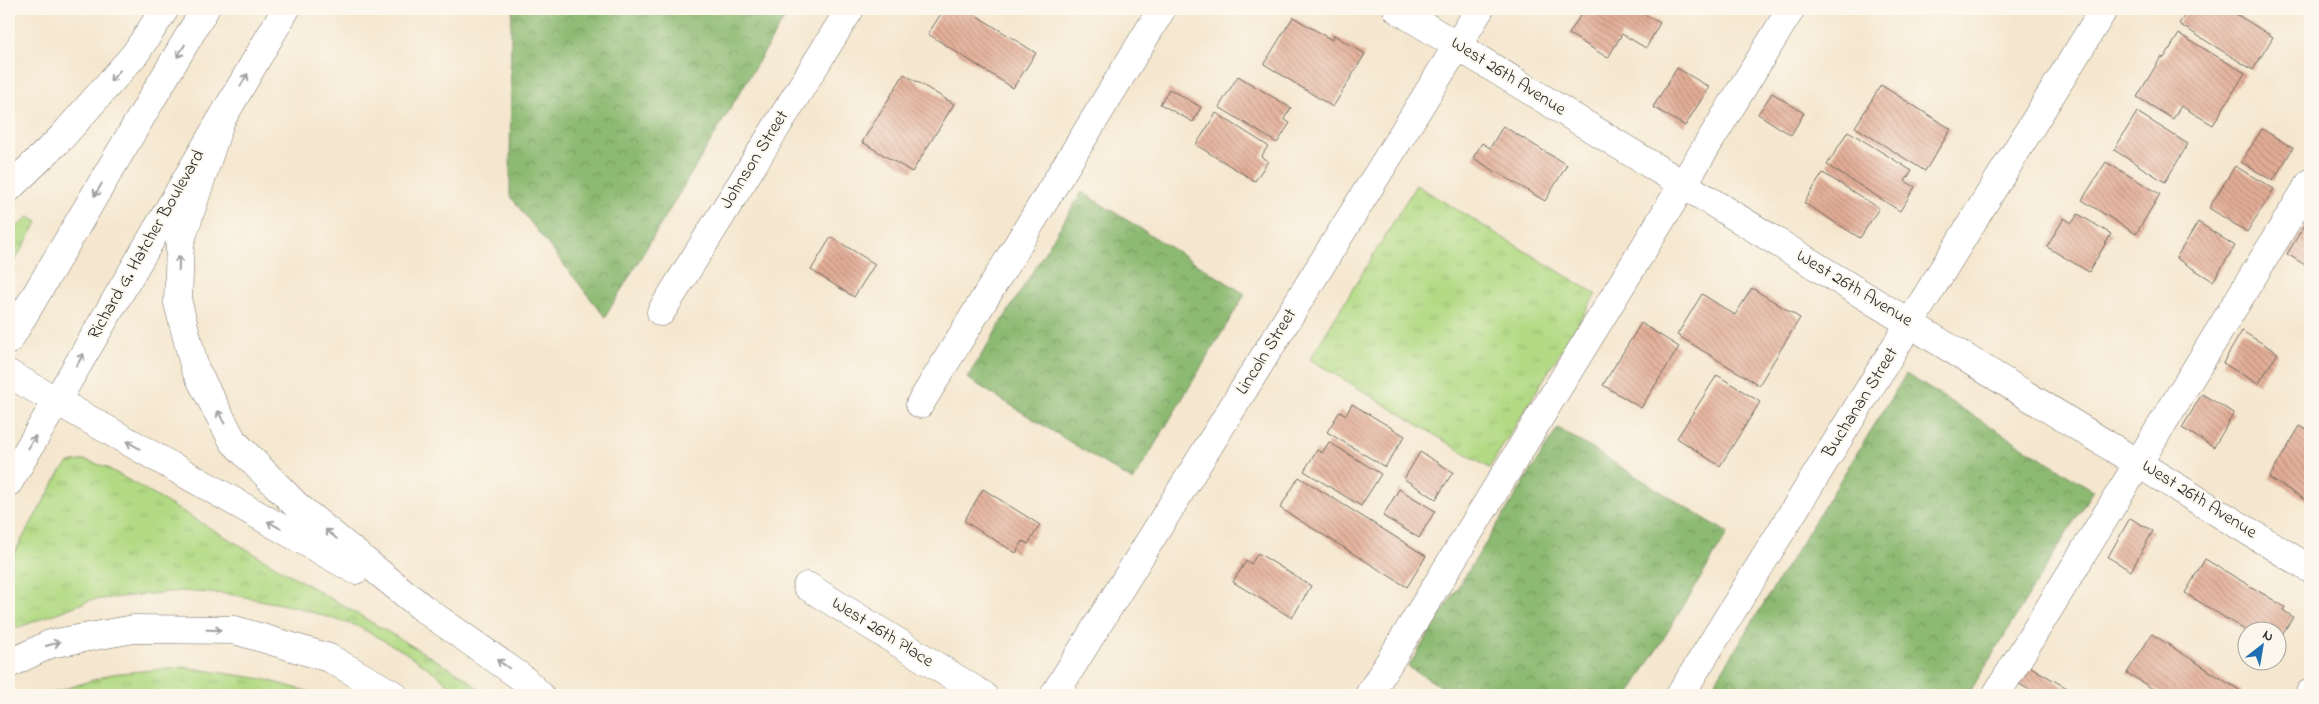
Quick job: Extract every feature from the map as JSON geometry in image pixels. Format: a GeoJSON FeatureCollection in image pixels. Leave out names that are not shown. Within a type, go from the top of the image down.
{"type":"FeatureCollection","features":[{"type":"Feature","properties":{"kind":"main road"},"geometry":{"type":"LineString","coordinates":[[9,188],[61,138],[134,54],[165,9]]}},
{"type":"Feature","properties":{"kind":"main road"},"geometry":{"type":"LineString","coordinates":[[9,340],[206,9]]}},
{"type":"Feature","properties":{"kind":"main road","name":"Richard G. Hatcher Boulevard"},"geometry":{"type":"LineString","coordinates":[[9,482],[286,9]]}},
{"type":"Feature","properties":{"kind":"main road","name":"Johnson Street"},"geometry":{"type":"LineString","coordinates":[[660,312],[850,9]]}},
{"type":"Feature","properties":{"kind":"main road"},"geometry":{"type":"LineString","coordinates":[[920,404],[1162,9]]}},
{"type":"Feature","properties":{"kind":"main road","name":"West 26th Avenue"},"geometry":{"type":"LineString","coordinates":[[1397,9],[2310,569]]}},
{"type":"Feature","properties":{"kind":"main road","name":"Lincoln Street"},"geometry":{"type":"LineString","coordinates":[[1054,695],[1480,9]]}},
{"type":"Feature","properties":{"kind":"main road"},"geometry":{"type":"LineString","coordinates":[[1370,695],[1791,9]]}},
{"type":"Feature","properties":{"kind":"main road","name":"Buchanan Street"},"geometry":{"type":"LineString","coordinates":[[1680,695],[2104,9]]}},
{"type":"Feature","properties":{"kind":"main road"},"geometry":{"type":"LineString","coordinates":[[220,122],[180,243],[178,303],[194,369],[233,440],[297,506],[424,609],[521,677],[540,695]]}},
{"type":"Feature","properties":{"kind":"main road"},"geometry":{"type":"LineString","coordinates":[[1996,695],[2137,462],[2310,183]]}},
{"type":"Feature","properties":{"kind":"main road"},"geometry":{"type":"LineString","coordinates":[[9,374],[55,402],[424,609]]}},
{"type":"Feature","properties":{"kind":"main road","name":"West 26th Place"},"geometry":{"type":"LineString","coordinates":[[806,586],[983,695]]}},
{"type":"Feature","properties":{"kind":"main road"},"geometry":{"type":"LineString","coordinates":[[9,664],[50,644],[134,629],[235,630],[329,658],[394,695]]}},
{"type":"Feature","properties":{"kind":"green space"},"geometry":{"type":"Polygon","coordinates":[[[513,9],[790,9],[605,317],[510,196],[511,23],[513,9]]]}},
{"type":"Feature","properties":{"kind":"green space"},"geometry":{"type":"Polygon","coordinates":[[[1416,185],[1596,294],[1489,468],[1310,359],[1416,185]]]}},
{"type":"Feature","properties":{"kind":"green space"},"geometry":{"type":"Polygon","coordinates":[[[1082,192],[1245,294],[1133,481],[967,378],[1082,192]]]}},
{"type":"Feature","properties":{"kind":"green space"},"geometry":{"type":"Polygon","coordinates":[[[28,217],[38,222],[9,270],[9,235],[28,217]]]}},
{"type":"Feature","properties":{"kind":"green space"},"geometry":{"type":"Polygon","coordinates":[[[1906,374],[2093,490],[1968,695],[1707,695],[1906,374]]]}},
{"type":"Feature","properties":{"kind":"green space"},"geometry":{"type":"Polygon","coordinates":[[[1558,428],[1728,533],[1629,695],[1455,695],[1408,667],[1558,428]]]}},
{"type":"Feature","properties":{"kind":"green space"},"geometry":{"type":"Polygon","coordinates":[[[85,460],[106,467],[465,677],[485,695],[460,695],[437,674],[403,651],[357,626],[295,607],[229,594],[180,591],[91,600],[9,631],[9,562],[61,471],[69,463],[85,460]]]}},
{"type":"Feature","properties":{"kind":"green space"},"geometry":{"type":"Polygon","coordinates":[[[182,667],[263,679],[321,695],[46,695],[112,674],[182,667]]]}},
{"type":"Feature","properties":{"kind":"building"},"geometry":{"type":"Polygon","coordinates":[[[944,9],[966,9],[1036,53],[1013,88],[928,34],[944,9]]]}},
{"type":"Feature","properties":{"kind":"building"},"geometry":{"type":"Polygon","coordinates":[[[1584,9],[1635,9],[1660,23],[1646,48],[1622,34],[1608,58],[1569,34],[1584,9]]]}},
{"type":"Feature","properties":{"kind":"building"},"geometry":{"type":"Polygon","coordinates":[[[2188,9],[2228,9],[2273,37],[2253,70],[2179,24],[2188,9]]]}},
{"type":"Feature","properties":{"kind":"building"},"geometry":{"type":"Polygon","coordinates":[[[1293,17],[1332,40],[1334,35],[1365,54],[1333,107],[1264,64],[1293,17]]]}},
{"type":"Feature","properties":{"kind":"building"},"geometry":{"type":"Polygon","coordinates":[[[2179,34],[2245,73],[2213,125],[2181,106],[2173,119],[2137,97],[2161,57],[2164,58],[2179,34]]]}},
{"type":"Feature","properties":{"kind":"building"},"geometry":{"type":"Polygon","coordinates":[[[1677,68],[1709,87],[1685,126],[1653,107],[1677,68]]]}},
{"type":"Feature","properties":{"kind":"building"},"geometry":{"type":"Polygon","coordinates":[[[904,74],[954,104],[912,172],[862,142],[904,74]]]}},
{"type":"Feature","properties":{"kind":"building"},"geometry":{"type":"Polygon","coordinates":[[[1238,76],[1291,108],[1284,119],[1290,123],[1277,143],[1219,107],[1238,76]]]}},
{"type":"Feature","properties":{"kind":"building"},"geometry":{"type":"Polygon","coordinates":[[[1881,85],[1951,129],[1925,171],[1855,127],[1881,85]]]}},
{"type":"Feature","properties":{"kind":"building"},"geometry":{"type":"Polygon","coordinates":[[[1169,89],[1201,107],[1193,122],[1160,104],[1169,89]]]}},
{"type":"Feature","properties":{"kind":"building"},"geometry":{"type":"Polygon","coordinates":[[[1772,93],[1804,113],[1791,135],[1758,114],[1772,93]]]}},
{"type":"Feature","properties":{"kind":"building"},"geometry":{"type":"Polygon","coordinates":[[[2137,112],[2188,144],[2165,182],[2114,150],[2137,112]]]}},
{"type":"Feature","properties":{"kind":"building"},"geometry":{"type":"Polygon","coordinates":[[[1216,113],[1268,146],[1261,157],[1268,161],[1255,181],[1196,145],[1216,113]]]}},
{"type":"Feature","properties":{"kind":"building"},"geometry":{"type":"Polygon","coordinates":[[[1503,126],[1567,165],[1545,201],[1473,158],[1482,143],[1490,148],[1503,126]]]}},
{"type":"Feature","properties":{"kind":"building"},"geometry":{"type":"Polygon","coordinates":[[[2262,129],[2293,148],[2273,181],[2241,162],[2262,129]]]}},
{"type":"Feature","properties":{"kind":"building"},"geometry":{"type":"Polygon","coordinates":[[[1848,131],[1912,171],[1905,181],[1915,187],[1900,211],[1827,165],[1848,131]]]}},
{"type":"Feature","properties":{"kind":"building"},"geometry":{"type":"Polygon","coordinates":[[[2106,162],[2160,194],[2136,234],[2082,200],[2106,162]]]}},
{"type":"Feature","properties":{"kind":"building"},"geometry":{"type":"Polygon","coordinates":[[[2235,166],[2274,189],[2247,232],[2209,208],[2235,166]]]}},
{"type":"Feature","properties":{"kind":"building"},"geometry":{"type":"Polygon","coordinates":[[[1823,173],[1879,208],[1860,238],[1804,203],[1823,173]]]}},
{"type":"Feature","properties":{"kind":"building"},"geometry":{"type":"Polygon","coordinates":[[[2078,214],[2111,234],[2089,272],[2047,247],[2064,218],[2072,223],[2078,214]]]}},
{"type":"Feature","properties":{"kind":"building"},"geometry":{"type":"Polygon","coordinates":[[[2310,216],[2310,268],[2287,254],[2310,216]]]}},
{"type":"Feature","properties":{"kind":"building"},"geometry":{"type":"Polygon","coordinates":[[[2198,222],[2235,246],[2213,281],[2176,258],[2198,222]]]}},
{"type":"Feature","properties":{"kind":"building"},"geometry":{"type":"Polygon","coordinates":[[[831,237],[875,264],[854,297],[811,270],[831,237]]]}},
{"type":"Feature","properties":{"kind":"building"},"geometry":{"type":"Polygon","coordinates":[[[1752,288],[1800,318],[1759,385],[1677,335],[1702,294],[1735,315],[1752,288]]]}},
{"type":"Feature","properties":{"kind":"building"},"geometry":{"type":"Polygon","coordinates":[[[1641,323],[1679,347],[1641,408],[1603,385],[1641,323]]]}},
{"type":"Feature","properties":{"kind":"building"},"geometry":{"type":"Polygon","coordinates":[[[2242,331],[2278,353],[2258,384],[2223,363],[2242,331]]]}},
{"type":"Feature","properties":{"kind":"building"},"geometry":{"type":"Polygon","coordinates":[[[1717,375],[1760,402],[1720,466],[1677,438],[1717,375]]]}},
{"type":"Feature","properties":{"kind":"building"},"geometry":{"type":"Polygon","coordinates":[[[2202,394],[2234,413],[2214,447],[2182,428],[2202,394]]]}},
{"type":"Feature","properties":{"kind":"building"},"geometry":{"type":"Polygon","coordinates":[[[1352,404],[1405,436],[1385,467],[1327,432],[1340,411],[1346,415],[1352,404]]]}},
{"type":"Feature","properties":{"kind":"building"},"geometry":{"type":"Polygon","coordinates":[[[2300,426],[2310,432],[2309,502],[2269,478],[2300,426]]]}},
{"type":"Feature","properties":{"kind":"building"},"geometry":{"type":"Polygon","coordinates":[[[1329,442],[1381,474],[1361,506],[1304,471],[1317,450],[1322,453],[1329,442]]]}},
{"type":"Feature","properties":{"kind":"building"},"geometry":{"type":"Polygon","coordinates":[[[1420,452],[1453,472],[1436,499],[1404,479],[1420,452]]]}},
{"type":"Feature","properties":{"kind":"building"},"geometry":{"type":"Polygon","coordinates":[[[1299,477],[1426,556],[1407,587],[1280,508],[1299,477]]]}},
{"type":"Feature","properties":{"kind":"building"},"geometry":{"type":"Polygon","coordinates":[[[983,489],[1040,525],[1028,544],[1023,541],[1016,553],[964,521],[983,489]]]}},
{"type":"Feature","properties":{"kind":"building"},"geometry":{"type":"Polygon","coordinates":[[[1399,489],[1435,511],[1419,538],[1383,516],[1399,489]]]}},
{"type":"Feature","properties":{"kind":"building"},"geometry":{"type":"Polygon","coordinates":[[[2130,518],[2153,531],[2131,571],[2108,557],[2130,518]]]}},
{"type":"Feature","properties":{"kind":"building"},"geometry":{"type":"Polygon","coordinates":[[[1258,553],[1311,586],[1292,618],[1233,582],[1246,561],[1251,564],[1258,553]]]}},
{"type":"Feature","properties":{"kind":"building"},"geometry":{"type":"Polygon","coordinates":[[[2205,559],[2285,607],[2283,610],[2293,617],[2286,628],[2286,622],[2236,622],[2236,625],[2185,593],[2205,559]]]}},
{"type":"Feature","properties":{"kind":"building"},"geometry":{"type":"Polygon","coordinates":[[[2152,634],[2242,692],[2241,695],[2163,695],[2127,673],[2152,634]]]}},
{"type":"Feature","properties":{"kind":"building"},"geometry":{"type":"Polygon","coordinates":[[[2029,666],[2079,695],[2039,695],[2019,684],[2029,666]]]}}]}
